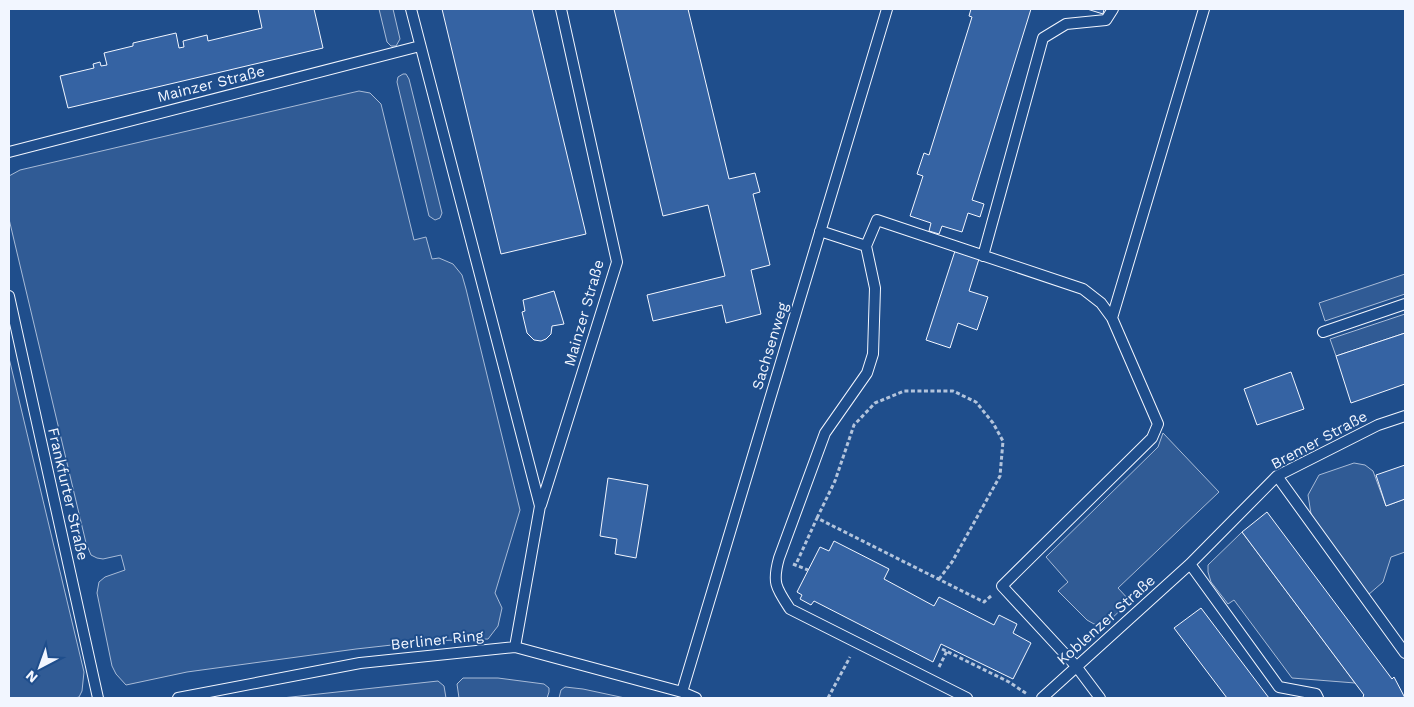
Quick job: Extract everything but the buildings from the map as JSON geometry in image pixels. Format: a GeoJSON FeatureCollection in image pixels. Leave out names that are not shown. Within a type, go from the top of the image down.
{"type":"FeatureCollection","features":[{"type":"Feature","properties":{"kind":"lane","name":"Mainzer Straße"},"geometry":{"type":"LineString","coordinates":[[411,9],[540,506]]}},
{"type":"Feature","properties":{"kind":"lane","name":"Mainzer Straße"},"geometry":{"type":"LineString","coordinates":[[515,647],[540,506],[617,262],[561,9]]}},
{"type":"Feature","properties":{"kind":"lane","name":"Sachsenweg"},"geometry":{"type":"LineString","coordinates":[[682,692],[887,9]]}},
{"type":"Feature","properties":{"kind":"lane"},"geometry":{"type":"LineString","coordinates":[[983,256],[1043,38],[1066,24],[1106,20],[1113,9]]}},
{"type":"Feature","properties":{"kind":"lane"},"geometry":{"type":"LineString","coordinates":[[1112,318],[1204,9]]}},
{"type":"Feature","properties":{"kind":"lane","name":"Mainzer Straße"},"geometry":{"type":"LineString","coordinates":[[9,152],[420,46]]}},
{"type":"Feature","properties":{"kind":"lane"},"geometry":{"type":"LineString","coordinates":[[967,698],[790,609],[777,589],[774,574],[826,432],[867,373],[873,354],[875,288],[866,246],[877,220],[1083,290],[1101,303],[1112,318],[1158,424],[1152,438],[1002,586],[1076,666],[1100,698]]}},
{"type":"Feature","properties":{"kind":"lane"},"geometry":{"type":"LineString","coordinates":[[820,231],[866,246]]}},
{"type":"Feature","properties":{"kind":"lane","name":"Frankfurter Straße"},"geometry":{"type":"LineString","coordinates":[[9,296],[98,698]]}},
{"type":"Feature","properties":{"kind":"lane"},"geometry":{"type":"LineString","coordinates":[[1323,332],[1405,304]]}},
{"type":"Feature","properties":{"kind":"lane","name":"Bremer Straße"},"geometry":{"type":"LineString","coordinates":[[1190,564],[1278,476],[1378,425],[1405,416]]}},
{"type":"Feature","properties":{"kind":"lane"},"geometry":{"type":"LineString","coordinates":[[1278,476],[1405,653]]}},
{"type":"Feature","properties":{"kind":"lane"},"geometry":{"type":"LineString","coordinates":[[1190,564],[1279,688],[1316,694],[1318,698]]}},
{"type":"Feature","properties":{"kind":"lane","name":"Koblenzer Straße"},"geometry":{"type":"LineString","coordinates":[[1042,698],[1190,564]]}},
{"type":"Feature","properties":{"kind":"lane","name":"Berliner Ring"},"geometry":{"type":"LineString","coordinates":[[178,698],[360,663],[515,647],[682,692],[696,698]]}},
{"type":"Feature","properties":{"kind":"path"},"geometry":{"type":"LineString","coordinates":[[795,565],[835,480],[854,425],[875,403],[904,391],[953,391],[976,402],[993,423],[1003,442],[1000,476],[952,562],[939,578]]}},
{"type":"Feature","properties":{"kind":"path"},"geometry":{"type":"LineString","coordinates":[[817,518],[984,602],[1002,586]]}},
{"type":"Feature","properties":{"kind":"path"},"geometry":{"type":"LineString","coordinates":[[828,698],[857,642]]}},
{"type":"Feature","properties":{"kind":"path"},"geometry":{"type":"LineString","coordinates":[[942,649],[1008,682],[1034,698]]}},
{"type":"Feature","properties":{"kind":"shaded area"},"geometry":{"type":"Polygon","coordinates":[[[379,9],[393,9],[400,39],[396,46],[391,46],[387,42],[379,9]]]}},
{"type":"Feature","properties":{"kind":"shaded area"},"geometry":{"type":"Polygon","coordinates":[[[406,74],[409,79],[442,213],[440,218],[435,220],[429,216],[397,82],[398,77],[406,74]]]}},
{"type":"Feature","properties":{"kind":"shaded area"},"geometry":{"type":"Polygon","coordinates":[[[359,91],[370,93],[381,104],[414,240],[426,237],[432,259],[439,258],[453,264],[462,275],[466,289],[520,510],[495,593],[502,608],[498,626],[488,639],[428,641],[356,649],[187,672],[126,685],[116,674],[112,666],[97,593],[99,582],[105,577],[125,570],[121,555],[103,559],[97,558],[91,555],[86,543],[9,219],[9,176],[20,170],[359,91]]]}},
{"type":"Feature","properties":{"kind":"shaded area"},"geometry":{"type":"Polygon","coordinates":[[[1405,274],[1405,294],[1325,321],[1319,303],[1405,274]]]}},
{"type":"Feature","properties":{"kind":"shaded area"},"geometry":{"type":"Polygon","coordinates":[[[1405,314],[1405,333],[1336,356],[1330,339],[1405,314]]]}},
{"type":"Feature","properties":{"kind":"shaded area"},"geometry":{"type":"Polygon","coordinates":[[[9,358],[84,672],[82,691],[79,697],[75,698],[9,698],[9,358]]]}},
{"type":"Feature","properties":{"kind":"shaded area"},"geometry":{"type":"Polygon","coordinates":[[[1163,433],[1219,492],[1118,588],[1130,601],[1107,623],[1094,624],[1087,620],[1058,591],[1068,582],[1046,557],[1158,447],[1163,433]]]}},
{"type":"Feature","properties":{"kind":"shaded area"},"geometry":{"type":"Polygon","coordinates":[[[1354,463],[1365,465],[1373,471],[1386,506],[1405,499],[1405,552],[1391,557],[1383,582],[1368,595],[1312,520],[1308,495],[1319,475],[1354,463]]]}},
{"type":"Feature","properties":{"kind":"shaded area"},"geometry":{"type":"Polygon","coordinates":[[[1242,532],[1355,683],[1292,678],[1234,600],[1228,604],[1211,582],[1208,565],[1242,532]]]}},
{"type":"Feature","properties":{"kind":"shaded area"},"geometry":{"type":"Polygon","coordinates":[[[463,678],[498,678],[544,684],[549,688],[549,692],[547,698],[459,698],[457,684],[463,678]]]}},
{"type":"Feature","properties":{"kind":"shaded area"},"geometry":{"type":"Polygon","coordinates":[[[438,681],[444,686],[446,698],[282,698],[438,681]]]}},
{"type":"Feature","properties":{"kind":"shaded area"},"geometry":{"type":"Polygon","coordinates":[[[565,687],[625,698],[559,698],[561,690],[565,687]]]}}]}
